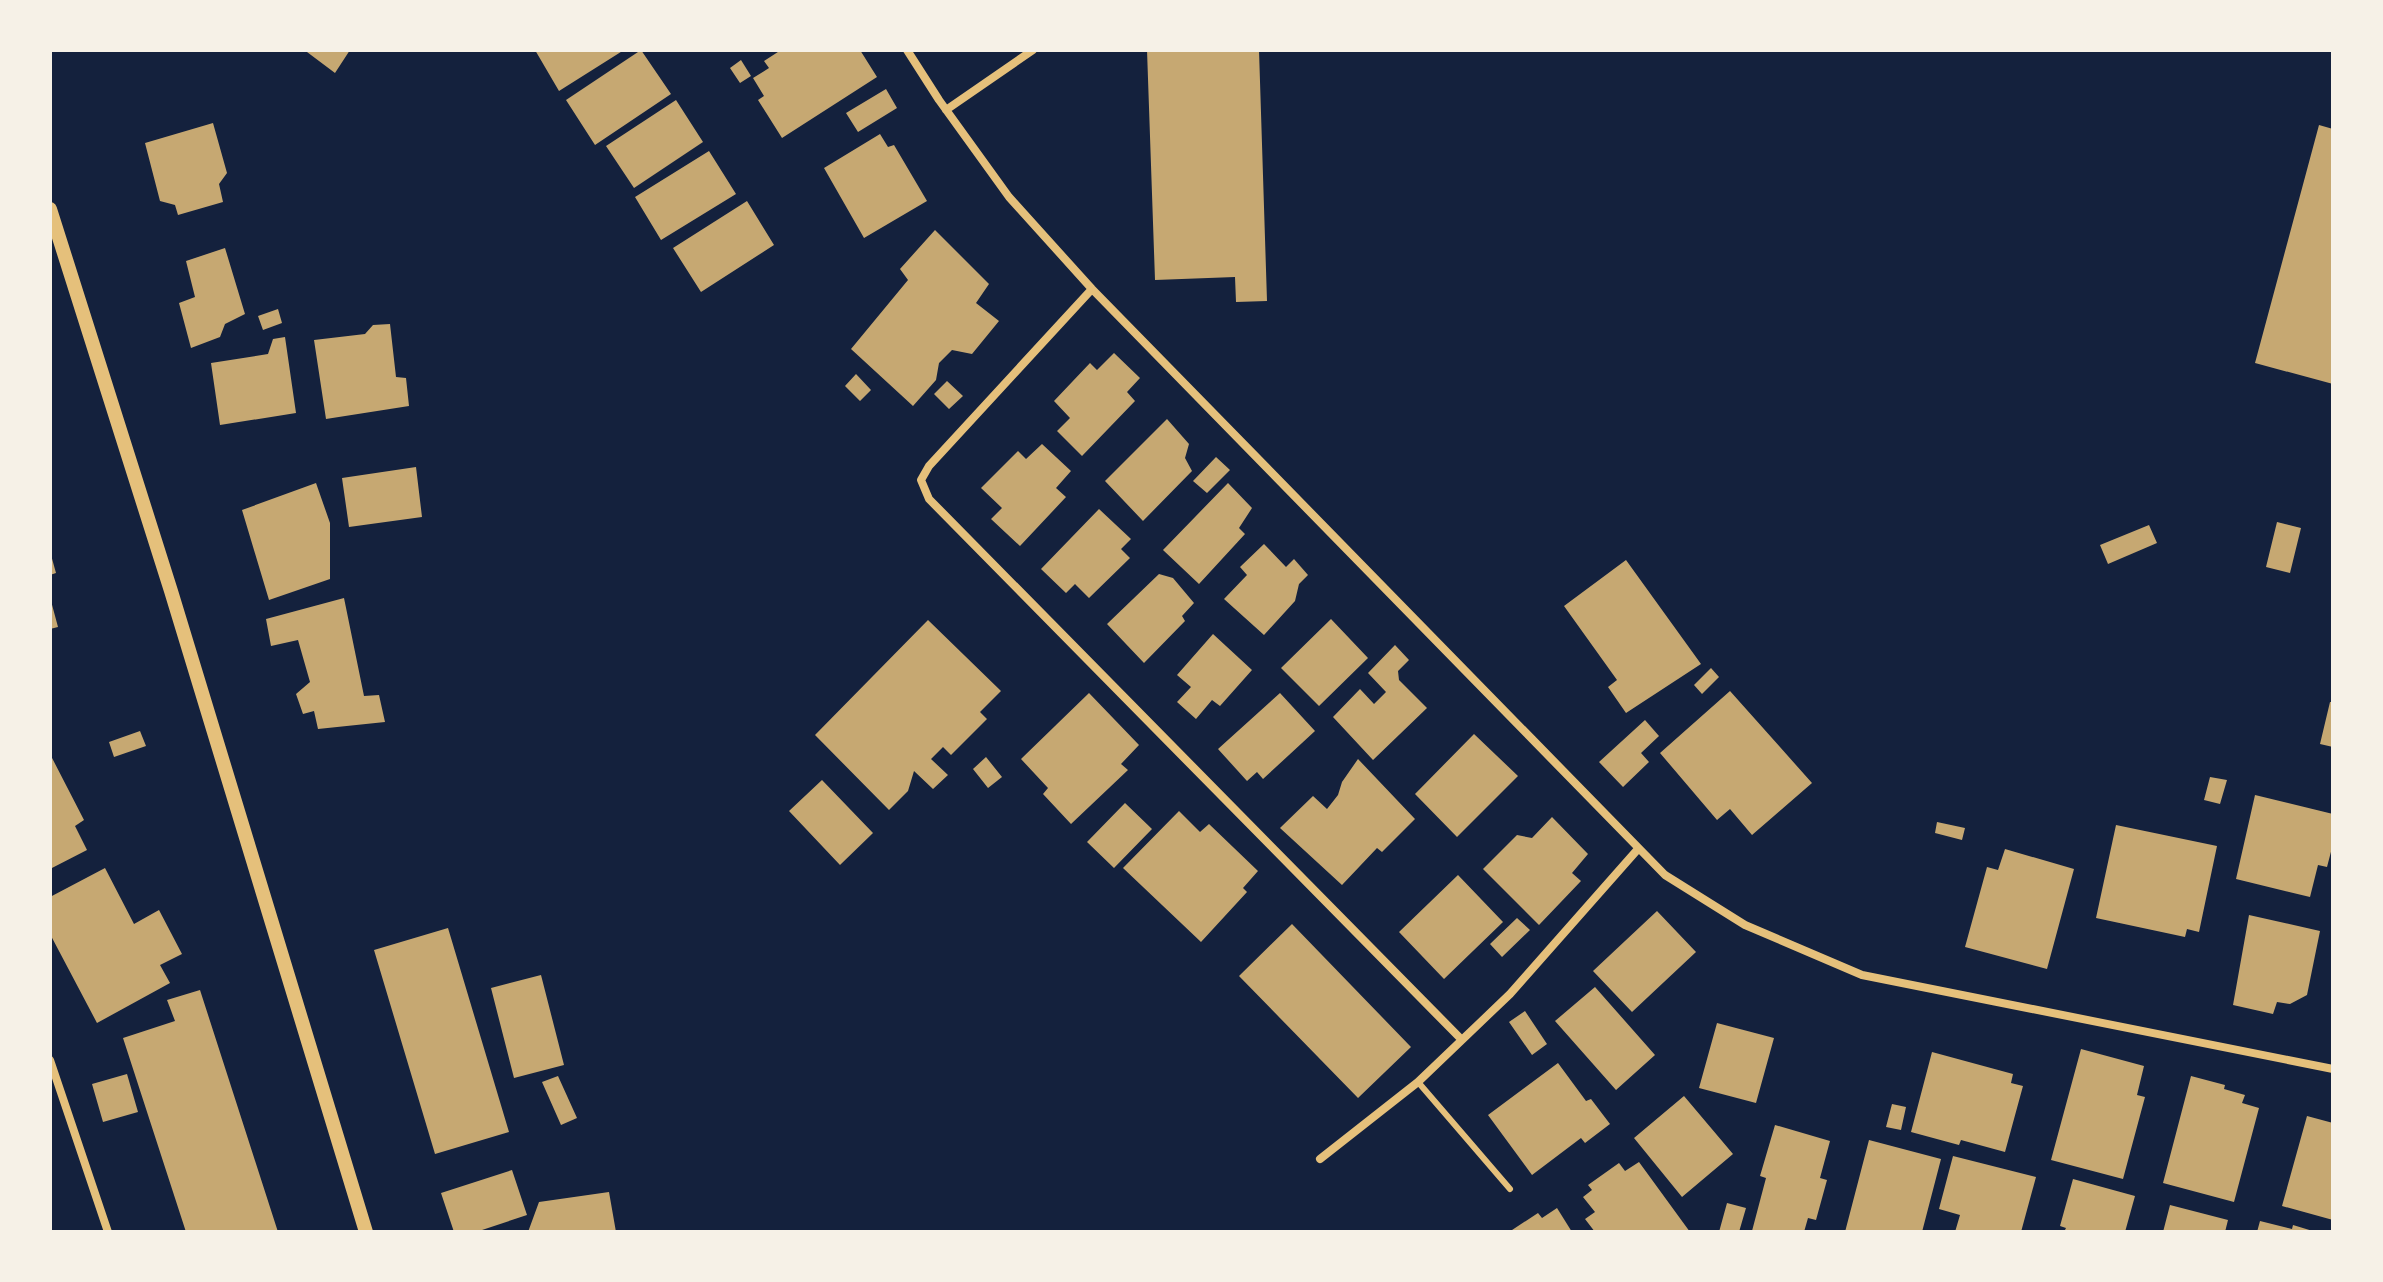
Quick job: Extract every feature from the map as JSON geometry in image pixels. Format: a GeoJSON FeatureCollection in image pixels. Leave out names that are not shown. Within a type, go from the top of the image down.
{"type":"FeatureCollection","features":[{"type":"Feature","properties":{"kind":"street"},"geometry":{"type":"LineString","coordinates":[[907,50],[1009,197],[1092,289],[1665,875],[1745,925],[1862,975],[2333,1069]]}},
{"type":"Feature","properties":{"kind":"street"},"geometry":{"type":"LineString","coordinates":[[946,110],[1033,50]]}},
{"type":"Feature","properties":{"kind":"street"},"geometry":{"type":"LineString","coordinates":[[50,209],[54,238],[171,591],[366,1232]]}},
{"type":"Feature","properties":{"kind":"street"},"geometry":{"type":"LineString","coordinates":[[1092,289],[929,466],[921,480],[929,499],[1462,1040]]}},
{"type":"Feature","properties":{"kind":"street"},"geometry":{"type":"LineString","coordinates":[[1320,1159],[1418,1082],[1510,994],[1638,849]]}},
{"type":"Feature","properties":{"kind":"street"},"geometry":{"type":"LineString","coordinates":[[50,1060],[108,1232]]}},
{"type":"Feature","properties":{"kind":"lane"},"geometry":{"type":"LineString","coordinates":[[1418,1082],[1510,1189]]}},
{"type":"Feature","properties":{"kind":"building"},"geometry":{"type":"Polygon","coordinates":[[[308,50],[350,50],[335,73],[308,50]]]}},
{"type":"Feature","properties":{"kind":"building"},"geometry":{"type":"Polygon","coordinates":[[[535,50],[624,50],[559,91],[535,50]]]}},
{"type":"Feature","properties":{"kind":"building"},"geometry":{"type":"Polygon","coordinates":[[[641,50],[671,94],[595,145],[566,100],[641,50]]]}},
{"type":"Feature","properties":{"kind":"building"},"geometry":{"type":"Polygon","coordinates":[[[781,50],[860,50],[877,77],[782,138],[758,100],[764,96],[753,78],[769,68],[764,61],[781,50]]]}},
{"type":"Feature","properties":{"kind":"building"},"geometry":{"type":"Polygon","coordinates":[[[1147,50],[1259,50],[1267,301],[1236,302],[1235,277],[1155,280],[1147,50]]]}},
{"type":"Feature","properties":{"kind":"building"},"geometry":{"type":"Polygon","coordinates":[[[741,60],[751,76],[740,83],[730,68],[741,60]]]}},
{"type":"Feature","properties":{"kind":"building"},"geometry":{"type":"Polygon","coordinates":[[[886,89],[897,108],[858,132],[846,113],[886,89]]]}},
{"type":"Feature","properties":{"kind":"building"},"geometry":{"type":"Polygon","coordinates":[[[676,100],[703,142],[634,188],[606,146],[676,100]]]}},
{"type":"Feature","properties":{"kind":"building"},"geometry":{"type":"Polygon","coordinates":[[[213,123],[227,173],[219,184],[223,202],[178,215],[175,205],[160,201],[145,143],[213,123]]]}},
{"type":"Feature","properties":{"kind":"building"},"geometry":{"type":"Polygon","coordinates":[[[2319,125],[2333,129],[2333,384],[2255,363],[2319,125]]]}},
{"type":"Feature","properties":{"kind":"building"},"geometry":{"type":"Polygon","coordinates":[[[880,134],[888,147],[894,145],[927,201],[864,238],[824,168],[880,134]]]}},
{"type":"Feature","properties":{"kind":"building"},"geometry":{"type":"Polygon","coordinates":[[[709,151],[736,194],[661,240],[635,197],[709,151]]]}},
{"type":"Feature","properties":{"kind":"building"},"geometry":{"type":"Polygon","coordinates":[[[747,201],[774,245],[701,292],[673,248],[747,201]]]}},
{"type":"Feature","properties":{"kind":"building"},"geometry":{"type":"Polygon","coordinates":[[[935,230],[989,284],[976,303],[999,321],[972,354],[952,350],[939,363],[936,380],[913,406],[851,349],[908,280],[900,269],[935,230]]]}},
{"type":"Feature","properties":{"kind":"building"},"geometry":{"type":"Polygon","coordinates":[[[225,248],[245,314],[225,324],[220,337],[191,348],[179,303],[195,297],[186,261],[225,248]]]}},
{"type":"Feature","properties":{"kind":"building"},"geometry":{"type":"Polygon","coordinates":[[[278,309],[282,323],[263,330],[258,316],[278,309]]]}},
{"type":"Feature","properties":{"kind":"building"},"geometry":{"type":"Polygon","coordinates":[[[390,324],[396,377],[406,378],[409,406],[326,419],[314,340],[365,334],[373,325],[390,324]]]}},
{"type":"Feature","properties":{"kind":"building"},"geometry":{"type":"Polygon","coordinates":[[[285,337],[296,413],[220,425],[211,363],[268,354],[273,339],[285,337]]]}},
{"type":"Feature","properties":{"kind":"building"},"geometry":{"type":"Polygon","coordinates":[[[1114,353],[1140,378],[1127,392],[1135,401],[1082,456],[1057,431],[1070,418],[1054,401],[1090,363],[1097,370],[1114,353]]]}},
{"type":"Feature","properties":{"kind":"building"},"geometry":{"type":"Polygon","coordinates":[[[856,374],[871,390],[860,401],[845,386],[856,374]]]}},
{"type":"Feature","properties":{"kind":"building"},"geometry":{"type":"Polygon","coordinates":[[[947,381],[963,396],[949,409],[934,394],[947,381]]]}},
{"type":"Feature","properties":{"kind":"building"},"geometry":{"type":"Polygon","coordinates":[[[1167,419],[1189,444],[1185,458],[1192,471],[1143,521],[1105,481],[1167,419]]]}},
{"type":"Feature","properties":{"kind":"building"},"geometry":{"type":"Polygon","coordinates":[[[1042,444],[1071,471],[1056,488],[1066,497],[1020,546],[991,519],[1002,508],[981,488],[1018,451],[1026,459],[1042,444]]]}},
{"type":"Feature","properties":{"kind":"building"},"geometry":{"type":"Polygon","coordinates":[[[1216,457],[1230,470],[1207,493],[1193,481],[1216,457]]]}},
{"type":"Feature","properties":{"kind":"building"},"geometry":{"type":"Polygon","coordinates":[[[416,467],[422,517],[349,527],[342,478],[416,467]]]}},
{"type":"Feature","properties":{"kind":"building"},"geometry":{"type":"Polygon","coordinates":[[[316,483],[330,523],[330,579],[269,600],[242,510],[316,483]]]}},
{"type":"Feature","properties":{"kind":"building"},"geometry":{"type":"Polygon","coordinates":[[[1228,483],[1252,508],[1239,528],[1245,534],[1199,584],[1163,550],[1228,483]]]}},
{"type":"Feature","properties":{"kind":"building"},"geometry":{"type":"Polygon","coordinates":[[[1099,509],[1131,539],[1121,549],[1130,558],[1089,598],[1075,584],[1066,593],[1041,569],[1099,509]]]}},
{"type":"Feature","properties":{"kind":"building"},"geometry":{"type":"Polygon","coordinates":[[[2277,522],[2301,528],[2290,573],[2266,567],[2277,522]]]}},
{"type":"Feature","properties":{"kind":"building"},"geometry":{"type":"Polygon","coordinates":[[[2149,525],[2157,543],[2108,564],[2100,545],[2149,525]]]}},
{"type":"Feature","properties":{"kind":"building"},"geometry":{"type":"Polygon","coordinates":[[[1264,544],[1286,567],[1294,559],[1308,575],[1299,584],[1295,601],[1264,635],[1224,599],[1247,575],[1240,567],[1264,544]]]}},
{"type":"Feature","properties":{"kind":"building"},"geometry":{"type":"Polygon","coordinates":[[[50,556],[56,573],[50,575],[50,556]]]}},
{"type":"Feature","properties":{"kind":"building"},"geometry":{"type":"Polygon","coordinates":[[[1626,560],[1701,664],[1626,713],[1608,687],[1617,680],[1564,606],[1626,560]]]}},
{"type":"Feature","properties":{"kind":"building"},"geometry":{"type":"Polygon","coordinates":[[[1159,574],[1173,578],[1194,603],[1182,616],[1185,621],[1144,663],[1107,624],[1159,574]]]}},
{"type":"Feature","properties":{"kind":"building"},"geometry":{"type":"Polygon","coordinates":[[[344,598],[364,696],[379,695],[385,722],[318,729],[314,711],[303,714],[296,694],[310,682],[298,640],[271,646],[266,619],[344,598]]]}},
{"type":"Feature","properties":{"kind":"building"},"geometry":{"type":"Polygon","coordinates":[[[50,602],[58,627],[50,629],[50,602]]]}},
{"type":"Feature","properties":{"kind":"building"},"geometry":{"type":"Polygon","coordinates":[[[1331,619],[1368,658],[1319,706],[1281,668],[1331,619]]]}},
{"type":"Feature","properties":{"kind":"building"},"geometry":{"type":"Polygon","coordinates":[[[928,620],[1001,691],[980,712],[987,719],[951,755],[943,747],[931,759],[948,775],[933,789],[914,771],[908,791],[889,810],[815,735],[928,620]]]}},
{"type":"Feature","properties":{"kind":"building"},"geometry":{"type":"Polygon","coordinates":[[[1213,634],[1252,670],[1220,706],[1212,700],[1196,719],[1177,702],[1191,687],[1177,675],[1213,634]]]}},
{"type":"Feature","properties":{"kind":"building"},"geometry":{"type":"Polygon","coordinates":[[[1395,645],[1409,660],[1398,671],[1399,680],[1427,708],[1373,760],[1333,717],[1360,689],[1374,704],[1386,692],[1368,673],[1395,645]]]}},
{"type":"Feature","properties":{"kind":"building"},"geometry":{"type":"Polygon","coordinates":[[[1711,668],[1719,677],[1702,694],[1694,685],[1711,668]]]}},
{"type":"Feature","properties":{"kind":"building"},"geometry":{"type":"Polygon","coordinates":[[[1730,691],[1812,783],[1752,835],[1730,809],[1717,820],[1660,753],[1730,691]]]}},
{"type":"Feature","properties":{"kind":"building"},"geometry":{"type":"Polygon","coordinates":[[[1089,693],[1139,745],[1121,764],[1128,770],[1071,824],[1043,794],[1048,788],[1021,759],[1089,693]]]}},
{"type":"Feature","properties":{"kind":"building"},"geometry":{"type":"Polygon","coordinates":[[[1280,693],[1315,731],[1263,779],[1257,772],[1247,781],[1218,749],[1280,693]]]}},
{"type":"Feature","properties":{"kind":"building"},"geometry":{"type":"Polygon","coordinates":[[[2330,702],[2333,702],[2333,747],[2320,744],[2330,702]]]}},
{"type":"Feature","properties":{"kind":"building"},"geometry":{"type":"Polygon","coordinates":[[[1645,720],[1659,736],[1641,753],[1649,762],[1623,787],[1599,762],[1645,720]]]}},
{"type":"Feature","properties":{"kind":"building"},"geometry":{"type":"Polygon","coordinates":[[[140,731],[146,746],[114,757],[109,742],[140,731]]]}},
{"type":"Feature","properties":{"kind":"building"},"geometry":{"type":"Polygon","coordinates":[[[1474,734],[1518,776],[1457,837],[1415,794],[1474,734]]]}},
{"type":"Feature","properties":{"kind":"building"},"geometry":{"type":"Polygon","coordinates":[[[50,754],[84,820],[75,826],[87,850],[50,869],[50,754]]]}},
{"type":"Feature","properties":{"kind":"building"},"geometry":{"type":"Polygon","coordinates":[[[986,757],[1002,777],[988,788],[973,769],[986,757]]]}},
{"type":"Feature","properties":{"kind":"building"},"geometry":{"type":"Polygon","coordinates":[[[1358,759],[1415,819],[1382,852],[1377,848],[1342,885],[1280,828],[1313,796],[1327,809],[1358,759]]]}},
{"type":"Feature","properties":{"kind":"building"},"geometry":{"type":"Polygon","coordinates":[[[2210,777],[2227,780],[2220,804],[2204,800],[2210,777]]]}},
{"type":"Feature","properties":{"kind":"building"},"geometry":{"type":"Polygon","coordinates":[[[822,780],[873,833],[840,865],[789,811],[822,780]]]}},
{"type":"Feature","properties":{"kind":"building"},"geometry":{"type":"Polygon","coordinates":[[[2255,795],[2333,814],[2333,844],[2327,867],[2318,865],[2310,897],[2236,879],[2255,795]]]}},
{"type":"Feature","properties":{"kind":"building"},"geometry":{"type":"Polygon","coordinates":[[[1125,803],[1152,829],[1114,868],[1087,842],[1125,803]]]}},
{"type":"Feature","properties":{"kind":"building"},"geometry":{"type":"Polygon","coordinates":[[[1179,811],[1200,832],[1209,824],[1258,871],[1243,888],[1247,892],[1201,942],[1123,868],[1179,811]]]}},
{"type":"Feature","properties":{"kind":"building"},"geometry":{"type":"Polygon","coordinates":[[[1552,817],[1588,854],[1572,873],[1581,881],[1539,925],[1483,869],[1517,835],[1532,838],[1552,817]]]}},
{"type":"Feature","properties":{"kind":"building"},"geometry":{"type":"Polygon","coordinates":[[[1937,822],[1965,828],[1962,840],[1935,833],[1937,822]]]}},
{"type":"Feature","properties":{"kind":"building"},"geometry":{"type":"Polygon","coordinates":[[[2116,825],[2217,846],[2199,932],[2187,929],[2185,937],[2096,918],[2116,825]]]}},
{"type":"Feature","properties":{"kind":"building"},"geometry":{"type":"Polygon","coordinates":[[[2005,849],[2074,869],[2047,969],[1965,947],[1987,867],[1998,870],[2005,849]]]}},
{"type":"Feature","properties":{"kind":"building"},"geometry":{"type":"Polygon","coordinates":[[[105,868],[134,924],[159,910],[182,954],[160,965],[170,983],[97,1023],[50,934],[50,897],[105,868]]]}},
{"type":"Feature","properties":{"kind":"building"},"geometry":{"type":"Polygon","coordinates":[[[1458,875],[1503,922],[1444,979],[1399,932],[1458,875]]]}},
{"type":"Feature","properties":{"kind":"building"},"geometry":{"type":"Polygon","coordinates":[[[1657,911],[1696,952],[1632,1012],[1593,971],[1657,911]]]}},
{"type":"Feature","properties":{"kind":"building"},"geometry":{"type":"Polygon","coordinates":[[[2249,915],[2320,931],[2307,995],[2290,1004],[2277,1002],[2273,1014],[2233,1005],[2249,915]]]}},
{"type":"Feature","properties":{"kind":"building"},"geometry":{"type":"Polygon","coordinates":[[[1517,918],[1530,930],[1502,957],[1490,944],[1517,918]]]}},
{"type":"Feature","properties":{"kind":"building"},"geometry":{"type":"Polygon","coordinates":[[[1292,924],[1411,1047],[1358,1098],[1239,976],[1292,924]]]}},
{"type":"Feature","properties":{"kind":"building"},"geometry":{"type":"Polygon","coordinates":[[[448,928],[509,1132],[435,1154],[374,950],[448,928]]]}},
{"type":"Feature","properties":{"kind":"building"},"geometry":{"type":"Polygon","coordinates":[[[541,975],[564,1065],[514,1078],[491,988],[541,975]]]}},
{"type":"Feature","properties":{"kind":"building"},"geometry":{"type":"Polygon","coordinates":[[[1595,987],[1655,1055],[1616,1090],[1555,1021],[1595,987]]]}},
{"type":"Feature","properties":{"kind":"building"},"geometry":{"type":"Polygon","coordinates":[[[200,990],[278,1232],[186,1232],[123,1038],[175,1021],[167,1000],[200,990]]]}},
{"type":"Feature","properties":{"kind":"building"},"geometry":{"type":"Polygon","coordinates":[[[1525,1011],[1547,1044],[1532,1055],[1509,1022],[1525,1011]]]}},
{"type":"Feature","properties":{"kind":"building"},"geometry":{"type":"Polygon","coordinates":[[[1717,1023],[1774,1038],[1756,1103],[1699,1088],[1717,1023]]]}},
{"type":"Feature","properties":{"kind":"building"},"geometry":{"type":"Polygon","coordinates":[[[2081,1049],[2144,1066],[2137,1095],[2145,1097],[2123,1179],[2051,1160],[2081,1049]]]}},
{"type":"Feature","properties":{"kind":"building"},"geometry":{"type":"Polygon","coordinates":[[[1932,1052],[2013,1074],[2011,1083],[2023,1086],[2005,1152],[1961,1140],[1959,1145],[1911,1132],[1932,1052]]]}},
{"type":"Feature","properties":{"kind":"building"},"geometry":{"type":"Polygon","coordinates":[[[1558,1063],[1586,1101],[1591,1099],[1610,1124],[1585,1143],[1581,1138],[1532,1175],[1488,1115],[1558,1063]]]}},
{"type":"Feature","properties":{"kind":"building"},"geometry":{"type":"Polygon","coordinates":[[[127,1074],[138,1112],[103,1122],[92,1084],[127,1074]]]}},
{"type":"Feature","properties":{"kind":"building"},"geometry":{"type":"Polygon","coordinates":[[[558,1076],[577,1118],[561,1125],[542,1082],[558,1076]]]}},
{"type":"Feature","properties":{"kind":"building"},"geometry":{"type":"Polygon","coordinates":[[[2191,1076],[2225,1085],[2224,1089],[2245,1095],[2242,1103],[2259,1108],[2234,1202],[2163,1183],[2191,1076]]]}},
{"type":"Feature","properties":{"kind":"building"},"geometry":{"type":"Polygon","coordinates":[[[1684,1096],[1733,1154],[1682,1197],[1634,1138],[1684,1096]]]}},
{"type":"Feature","properties":{"kind":"building"},"geometry":{"type":"Polygon","coordinates":[[[1892,1104],[1906,1107],[1901,1130],[1886,1127],[1892,1104]]]}},
{"type":"Feature","properties":{"kind":"building"},"geometry":{"type":"Polygon","coordinates":[[[2307,1116],[2333,1123],[2333,1220],[2282,1206],[2307,1116]]]}},
{"type":"Feature","properties":{"kind":"building"},"geometry":{"type":"Polygon","coordinates":[[[1775,1125],[1830,1141],[1820,1178],[1827,1180],[1816,1220],[1808,1218],[1804,1232],[1752,1231],[1766,1178],[1760,1176],[1775,1125]]]}},
{"type":"Feature","properties":{"kind":"building"},"geometry":{"type":"Polygon","coordinates":[[[1869,1140],[1941,1159],[1922,1232],[1845,1232],[1869,1140]]]}},
{"type":"Feature","properties":{"kind":"building"},"geometry":{"type":"Polygon","coordinates":[[[1953,1156],[2036,1177],[2021,1232],[1955,1232],[1960,1215],[1939,1209],[1953,1156]]]}},
{"type":"Feature","properties":{"kind":"building"},"geometry":{"type":"Polygon","coordinates":[[[1639,1162],[1690,1232],[1595,1232],[1585,1219],[1595,1212],[1583,1197],[1592,1190],[1588,1185],[1619,1163],[1625,1171],[1639,1162]]]}},
{"type":"Feature","properties":{"kind":"building"},"geometry":{"type":"Polygon","coordinates":[[[512,1170],[527,1215],[476,1232],[454,1232],[441,1193],[512,1170]]]}},
{"type":"Feature","properties":{"kind":"building"},"geometry":{"type":"Polygon","coordinates":[[[2073,1179],[2135,1196],[2125,1232],[2064,1232],[2066,1228],[2060,1226],[2073,1179]]]}},
{"type":"Feature","properties":{"kind":"building"},"geometry":{"type":"Polygon","coordinates":[[[609,1192],[616,1232],[528,1232],[539,1202],[609,1192]]]}},
{"type":"Feature","properties":{"kind":"building"},"geometry":{"type":"Polygon","coordinates":[[[1727,1203],[1746,1208],[1739,1232],[1719,1232],[1727,1203]]]}},
{"type":"Feature","properties":{"kind":"building"},"geometry":{"type":"Polygon","coordinates":[[[2170,1205],[2228,1220],[2225,1232],[2163,1232],[2170,1205]]]}},
{"type":"Feature","properties":{"kind":"building"},"geometry":{"type":"Polygon","coordinates":[[[1557,1208],[1572,1232],[1509,1232],[1538,1213],[1542,1218],[1557,1208]]]}},
{"type":"Feature","properties":{"kind":"building"},"geometry":{"type":"Polygon","coordinates":[[[2260,1221],[2292,1229],[2293,1225],[2316,1232],[2257,1232],[2260,1221]]]}}]}
